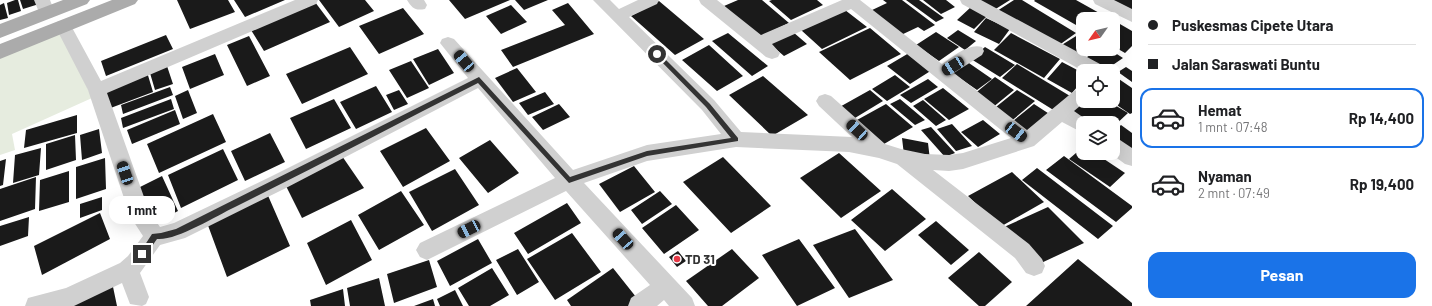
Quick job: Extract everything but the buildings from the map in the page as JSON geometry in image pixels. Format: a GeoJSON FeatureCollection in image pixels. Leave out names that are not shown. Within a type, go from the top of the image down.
{"type":"FeatureCollection","features":[{"type":"Feature","properties":{"kind":"main road"},"geometry":{"type":"LineString","coordinates":[[0,31],[45,6],[81,0]]}},
{"type":"Feature","properties":{"kind":"main road"},"geometry":{"type":"LineString","coordinates":[[0,36],[94,0]]}},
{"type":"Feature","properties":{"kind":"main road"},"geometry":{"type":"LineString","coordinates":[[0,45],[114,0]]}},
{"type":"Feature","properties":{"kind":"main road"},"geometry":{"type":"LineString","coordinates":[[0,52],[129,0]]}},
{"type":"Feature","properties":{"kind":"street"},"geometry":{"type":"LineString","coordinates":[[97,90],[310,0]]}},
{"type":"Feature","properties":{"kind":"street"},"geometry":{"type":"LineString","coordinates":[[602,0],[708,105],[736,140]]}},
{"type":"Feature","properties":{"kind":"street"},"geometry":{"type":"LineString","coordinates":[[618,16],[651,0]]}},
{"type":"Feature","properties":{"kind":"street"},"geometry":{"type":"LineString","coordinates":[[708,0],[766,48],[852,4],[855,4],[1027,141]]}},
{"type":"Feature","properties":{"kind":"street"},"geometry":{"type":"LineString","coordinates":[[968,0],[1085,64]]}},
{"type":"Feature","properties":{"kind":"street"},"geometry":{"type":"LineString","coordinates":[[1101,0],[1132,16]]}},
{"type":"Feature","properties":{"kind":"street"},"geometry":{"type":"LineString","coordinates":[[63,26],[97,90],[140,216],[155,236]]}},
{"type":"Feature","properties":{"kind":"street"},"geometry":{"type":"LineString","coordinates":[[448,43],[479,80],[684,306]]}},
{"type":"Feature","properties":{"kind":"street"},"geometry":{"type":"LineString","coordinates":[[941,73],[976,51]]}},
{"type":"Feature","properties":{"kind":"street"},"geometry":{"type":"LineString","coordinates":[[155,236],[161,236],[178,231],[277,183],[479,80]]}},
{"type":"Feature","properties":{"kind":"street"},"geometry":{"type":"LineString","coordinates":[[825,100],[879,150]]}},
{"type":"Feature","properties":{"kind":"street"},"geometry":{"type":"LineString","coordinates":[[427,250],[569,180],[647,153],[736,140],[849,144],[925,162],[949,163],[963,161],[1027,141],[1076,100]]}},
{"type":"Feature","properties":{"kind":"street"},"geometry":{"type":"LineString","coordinates":[[1062,113],[1076,122]]}},
{"type":"Feature","properties":{"kind":"street"},"geometry":{"type":"LineString","coordinates":[[1120,150],[1132,158]]}},
{"type":"Feature","properties":{"kind":"street"},"geometry":{"type":"LineString","coordinates":[[901,157],[1022,251],[1034,266]]}},
{"type":"Feature","properties":{"kind":"street"},"geometry":{"type":"LineString","coordinates":[[36,306],[68,298],[128,270],[136,263],[155,236]]}},
{"type":"Feature","properties":{"kind":"street"},"geometry":{"type":"LineString","coordinates":[[128,270],[138,297]]}},
{"type":"Feature","properties":{"kind":"street"},"geometry":{"type":"LineString","coordinates":[[639,306],[666,286]]}},
{"type":"Feature","properties":{"kind":"shaded area"},"geometry":{"type":"Polygon","coordinates":[[[61,31],[92,98],[12,134],[15,150],[0,155],[0,56],[61,31]]]}},
{"type":"Feature","properties":{"kind":"place","name":"TD 31"},"geometry":{"type":"Point","coordinates":[677,259]}},
{"type":"Feature","properties":{"kind":"route"},"geometry":{"type":"LineString","coordinates":[[142,254],[155,236],[168,235],[178,231],[277,183],[479,80],[569,180],[647,153],[736,140],[708,105],[657,54]]}}]}
